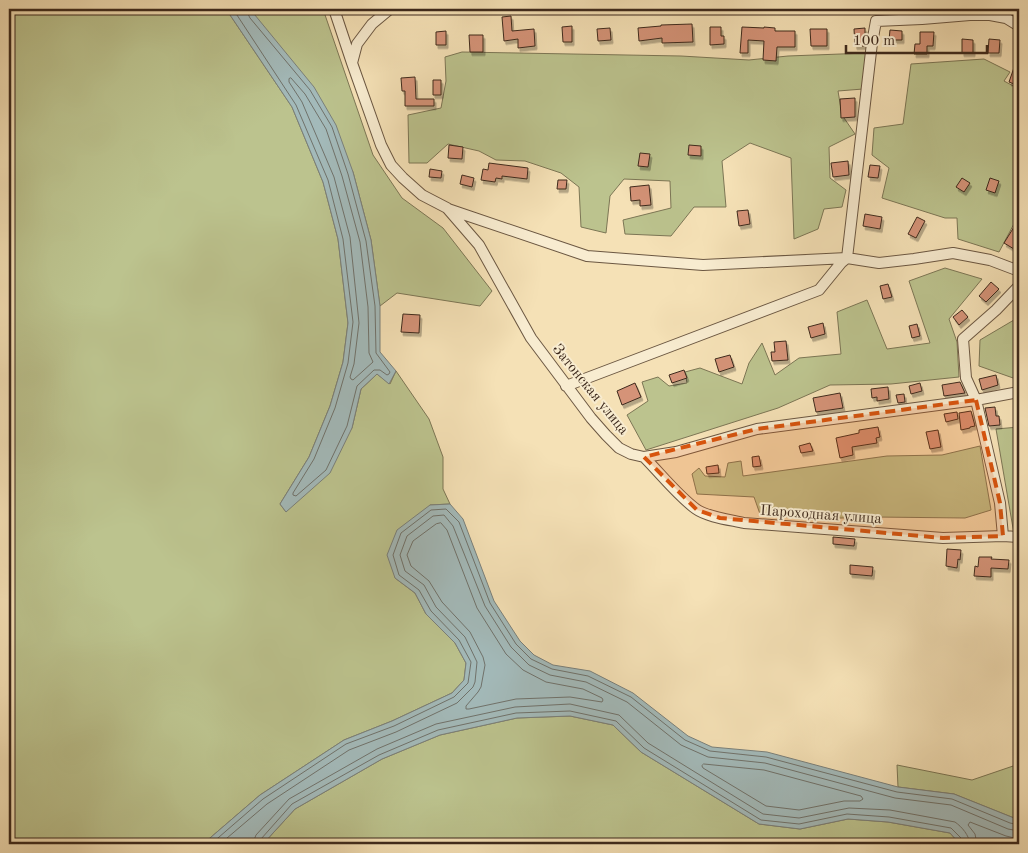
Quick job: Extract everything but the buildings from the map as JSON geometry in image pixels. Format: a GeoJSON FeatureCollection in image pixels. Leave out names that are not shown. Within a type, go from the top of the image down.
{"type":"FeatureCollection","features":[{"type":"Feature","properties":{"kind":"street","name":"Затонская улица"},"geometry":{"type":"LineString","coordinates":[[334,9],[381,145],[390,165],[422,195],[447,208],[479,245],[531,338],[566,386],[619,448],[631,454],[644,457],[676,452],[757,429],[976,400],[1019,392]]}},
{"type":"Feature","properties":{"kind":"street"},"geometry":{"type":"LineString","coordinates":[[352,64],[357,44],[372,24],[390,9]]}},
{"type":"Feature","properties":{"kind":"street"},"geometry":{"type":"LineString","coordinates":[[901,9],[922,19]]}},
{"type":"Feature","properties":{"kind":"street"},"geometry":{"type":"LineString","coordinates":[[566,386],[818,290],[847,258],[876,21],[990,15],[1006,18],[1019,26]]}},
{"type":"Feature","properties":{"kind":"street"},"geometry":{"type":"LineString","coordinates":[[447,208],[587,256],[704,265],[847,258],[879,263],[953,252],[990,260],[1019,271]]}},
{"type":"Feature","properties":{"kind":"street"},"geometry":{"type":"LineString","coordinates":[[1002,536],[1000,503],[976,400],[966,378],[963,338],[996,310],[1019,286]]}},
{"type":"Feature","properties":{"kind":"street","name":"Пароходная улица"},"geometry":{"type":"LineString","coordinates":[[644,457],[697,510],[720,518],[744,523],[942,538],[1019,537]]}},
{"type":"Feature","properties":{"kind":"highlighted area"},"geometry":{"type":"Polygon","coordinates":[[[976,400],[1000,503],[1003,536],[943,538],[720,518],[697,510],[644,457],[757,429],[976,400]]]}},
{"type":"Feature","properties":{"kind":"green space"},"geometry":{"type":"Polygon","coordinates":[[[9,9],[226,9],[292,107],[323,182],[338,239],[348,323],[343,362],[330,406],[309,457],[280,504],[286,512],[352,428],[361,389],[377,374],[390,384],[396,371],[429,419],[443,457],[443,489],[450,504],[430,505],[395,578],[415,593],[426,614],[455,643],[466,663],[464,680],[452,693],[392,721],[344,740],[260,795],[203,844],[9,844],[9,9]]]}},
{"type":"Feature","properties":{"kind":"green space"},"geometry":{"type":"Polygon","coordinates":[[[250,9],[323,9],[373,155],[402,198],[443,228],[492,291],[480,306],[397,293],[380,306],[371,240],[353,172],[250,9]]]}},
{"type":"Feature","properties":{"kind":"green space"},"geometry":{"type":"Polygon","coordinates":[[[462,52],[681,56],[749,60],[788,56],[867,53],[863,89],[838,91],[842,115],[855,134],[829,147],[830,178],[846,190],[842,207],[824,209],[818,229],[794,239],[791,158],[750,143],[722,161],[726,207],[694,207],[671,236],[625,234],[623,220],[671,208],[670,181],[624,179],[610,196],[606,233],[581,227],[579,187],[561,173],[525,161],[496,160],[479,151],[448,144],[427,163],[409,163],[408,115],[441,108],[446,81],[445,57],[462,52]]]}},
{"type":"Feature","properties":{"kind":"green space"},"geometry":{"type":"Polygon","coordinates":[[[984,59],[1010,72],[1004,81],[1019,89],[1019,218],[1016,220],[999,252],[958,239],[957,218],[945,218],[882,198],[889,168],[872,155],[874,128],[903,124],[911,64],[984,59]]]}},
{"type":"Feature","properties":{"kind":"green space"},"geometry":{"type":"Polygon","coordinates":[[[945,268],[982,279],[949,319],[957,342],[959,377],[891,384],[830,385],[778,408],[646,450],[627,415],[648,401],[642,382],[658,377],[669,386],[687,383],[685,372],[700,368],[742,384],[749,363],[762,343],[775,375],[799,358],[841,354],[837,312],[867,300],[887,349],[930,343],[909,281],[945,268]]]}},
{"type":"Feature","properties":{"kind":"green space"},"geometry":{"type":"Polygon","coordinates":[[[1019,317],[1019,359],[1014,365],[1016,379],[979,366],[980,340],[1019,317]]]}},
{"type":"Feature","properties":{"kind":"green space"},"geometry":{"type":"Polygon","coordinates":[[[1019,427],[1019,534],[1014,534],[996,429],[1019,427]]]}},
{"type":"Feature","properties":{"kind":"green space"},"geometry":{"type":"Polygon","coordinates":[[[980,446],[991,510],[965,518],[875,517],[809,519],[760,514],[754,497],[697,494],[692,474],[699,468],[705,476],[725,477],[728,463],[741,461],[743,476],[887,456],[942,455],[980,446]]]}},
{"type":"Feature","properties":{"kind":"green space"},"geometry":{"type":"Polygon","coordinates":[[[570,716],[613,725],[641,752],[759,824],[800,829],[848,819],[888,822],[950,833],[960,844],[263,844],[295,809],[382,759],[440,735],[517,718],[570,716]]]}},
{"type":"Feature","properties":{"kind":"green space"},"geometry":{"type":"Polygon","coordinates":[[[1019,764],[1019,820],[954,794],[898,787],[897,765],[972,780],[1019,764]]]}},
{"type":"Feature","properties":{"kind":"water"},"geometry":{"type":"Polygon","coordinates":[[[226,9],[250,9],[314,87],[336,125],[353,172],[371,240],[380,306],[380,352],[396,371],[389,384],[377,374],[361,389],[352,428],[330,473],[286,512],[280,504],[309,457],[330,406],[343,362],[348,323],[338,239],[323,182],[292,107],[226,9]]]}},
{"type":"Feature","properties":{"kind":"water"},"geometry":{"type":"Polygon","coordinates":[[[450,504],[463,519],[494,601],[520,641],[534,655],[553,665],[590,671],[633,693],[688,736],[712,747],[767,752],[898,787],[954,794],[1019,820],[1019,844],[960,844],[950,833],[888,822],[848,819],[800,829],[759,824],[641,752],[613,725],[570,716],[517,718],[440,735],[382,759],[295,809],[263,844],[203,844],[260,795],[344,740],[392,721],[452,693],[464,680],[466,663],[455,643],[426,614],[415,593],[395,578],[387,555],[397,530],[430,505],[450,504]]]}}]}
